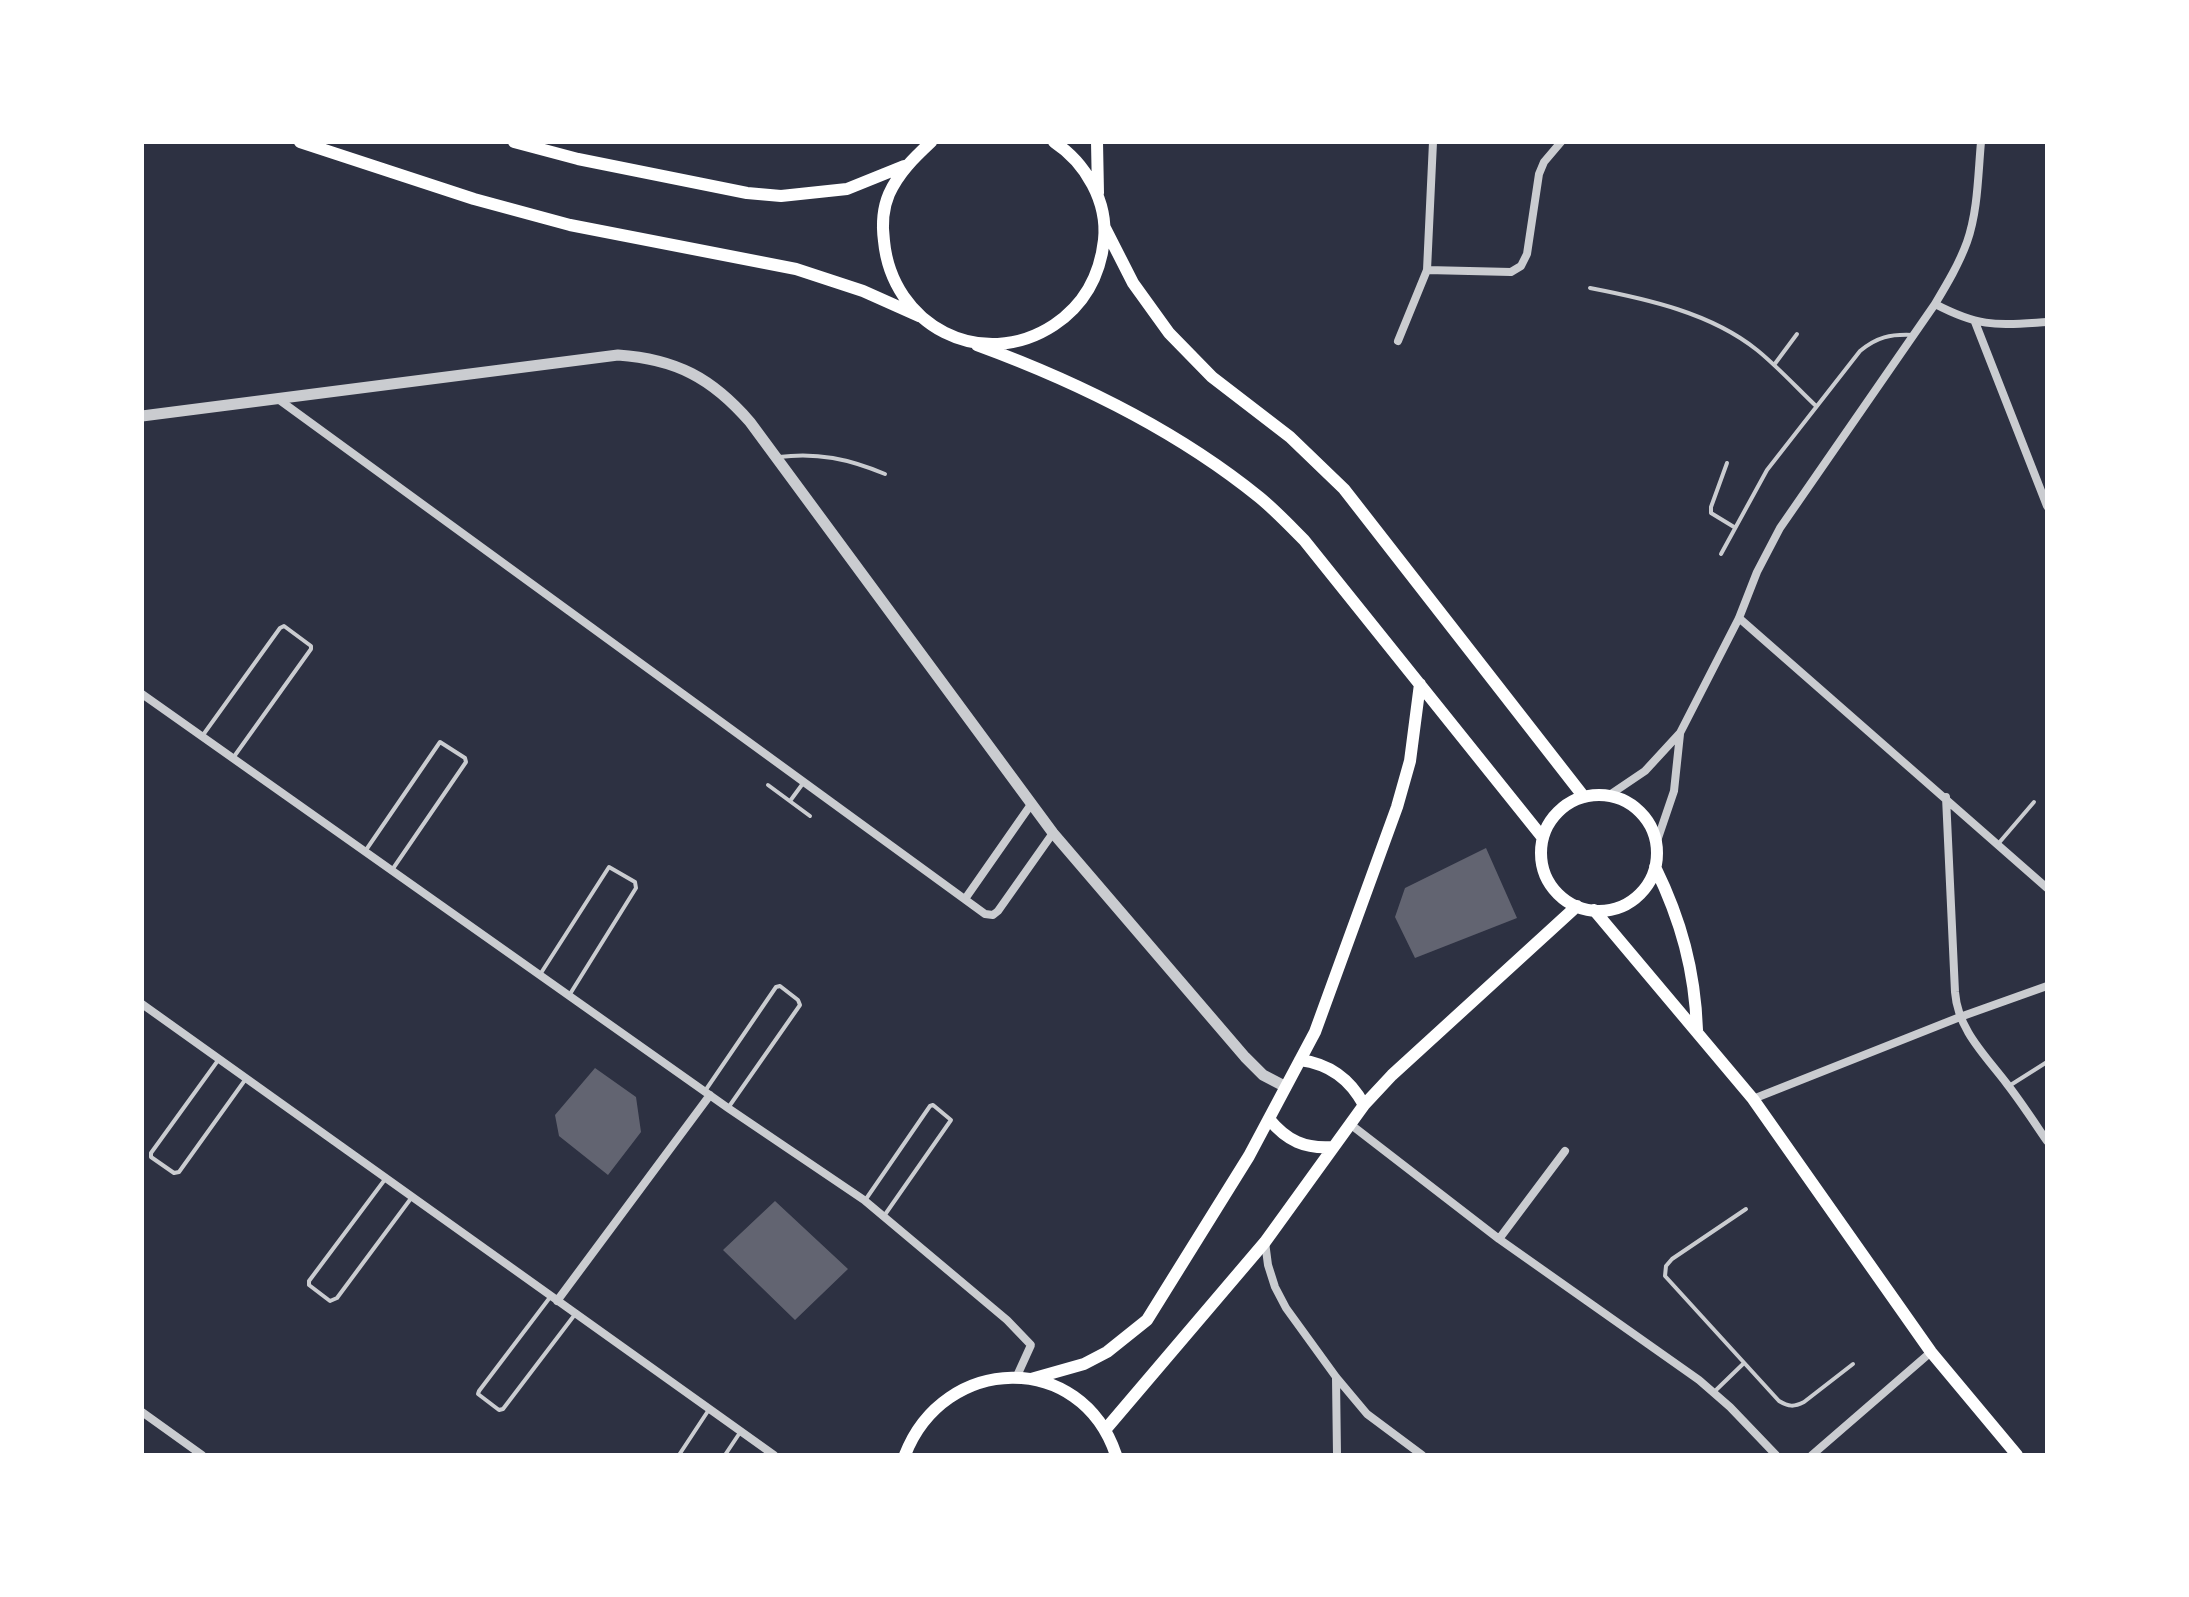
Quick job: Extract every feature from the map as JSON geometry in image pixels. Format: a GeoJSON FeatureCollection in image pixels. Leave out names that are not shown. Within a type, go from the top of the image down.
{"type":"FeatureCollection","features":[{"type":"Feature","properties":{"kind":"main road"},"geometry":{"type":"LineString","coordinates":[[300,142],[474,199],[570,225],[808,273],[863,291],[919,316],[946,334],[1076,384],[1123,408],[1215,463],[1262,499],[1304,540],[1543,838]]}},
{"type":"Feature","properties":{"kind":"main road"},"geometry":{"type":"LineString","coordinates":[[514,142],[578,159],[732,190],[781,196],[847,189],[904,166],[931,142]]}},
{"type":"Feature","properties":{"kind":"main road"},"geometry":{"type":"LineString","coordinates":[[1054,142],[1066,149],[1085,171],[1098,196]]}},
{"type":"Feature","properties":{"kind":"main road"},"geometry":{"type":"LineString","coordinates":[[1097,142],[1098,196],[1105,228],[1133,283],[1169,333],[1212,377],[1290,437],[1344,489],[1584,797]]}},
{"type":"Feature","properties":{"kind":"main road"},"geometry":{"type":"LineString","coordinates":[[904,166],[889,195],[882,227],[886,260],[898,290],[919,316]]}},
{"type":"Feature","properties":{"kind":"main road"},"geometry":{"type":"LineString","coordinates":[[977,345],[1021,340],[1041,333],[1068,316],[1089,290],[1101,260],[1105,228]]}},
{"type":"Feature","properties":{"kind":"main road"},"geometry":{"type":"LineString","coordinates":[[1031,1379],[1084,1364],[1107,1352],[1147,1320],[1269,1119],[1315,1032],[1404,784],[1420,684]]}},
{"type":"Feature","properties":{"kind":"main road"},"geometry":{"type":"LineString","coordinates":[[1608,796],[1631,805],[1648,822],[1656,844],[1655,867],[1637,897],[1617,908],[1594,910],[1577,906],[1557,893],[1550,884],[1542,862],[1543,838],[1547,827],[1562,808],[1584,797],[1608,796]]}},
{"type":"Feature","properties":{"kind":"main road"},"geometry":{"type":"LineString","coordinates":[[1655,867],[1678,919],[1686,946],[1696,1002],[1697,1030]]}},
{"type":"Feature","properties":{"kind":"main road"},"geometry":{"type":"LineString","coordinates":[[1105,1430],[1265,1242],[1364,1105],[1392,1075],[1577,906]]}},
{"type":"Feature","properties":{"kind":"main road"},"geometry":{"type":"LineString","coordinates":[[1594,910],[1753,1099],[1931,1352],[2017,1455]]}},
{"type":"Feature","properties":{"kind":"main road"},"geometry":{"type":"LineString","coordinates":[[1300,1060],[1314,1062],[1339,1073],[1364,1105]]}},
{"type":"Feature","properties":{"kind":"main road"},"geometry":{"type":"LineString","coordinates":[[1269,1119],[1290,1140],[1303,1146],[1333,1147]]}},
{"type":"Feature","properties":{"kind":"main road"},"geometry":{"type":"LineString","coordinates":[[905,1455],[924,1420],[955,1392],[995,1378],[1031,1379],[1049,1384],[1073,1397],[1094,1415],[1105,1430],[1116,1455]]}},
{"type":"Feature","properties":{"kind":"street"},"geometry":{"type":"LineString","coordinates":[[1398,341],[1427,270],[1433,142]]}},
{"type":"Feature","properties":{"kind":"street"},"geometry":{"type":"LineString","coordinates":[[1427,270],[1511,272],[1521,266],[1527,254],[1539,174],[1544,162],[1561,142]]}},
{"type":"Feature","properties":{"kind":"street"},"geometry":{"type":"LineString","coordinates":[[1608,796],[1645,771],[1680,733],[1739,618],[1757,572],[1780,528],[1954,272],[1968,240],[1975,206],[1981,142]]}},
{"type":"Feature","properties":{"kind":"street"},"geometry":{"type":"LineString","coordinates":[[1935,304],[1975,322],[1992,325],[2047,322]]}},
{"type":"Feature","properties":{"kind":"street"},"geometry":{"type":"LineString","coordinates":[[1975,322],[2047,506]]}},
{"type":"Feature","properties":{"kind":"street"},"geometry":{"type":"LineString","coordinates":[[142,416],[618,355],[644,357],[693,373],[734,403],[1053,833],[1245,1057],[1263,1075],[1286,1087]]}},
{"type":"Feature","properties":{"kind":"street"},"geometry":{"type":"LineString","coordinates":[[278,399],[985,914],[993,915],[998,911],[1053,833]]}},
{"type":"Feature","properties":{"kind":"street"},"geometry":{"type":"LineString","coordinates":[[1739,618],[2047,888]]}},
{"type":"Feature","properties":{"kind":"street"},"geometry":{"type":"LineString","coordinates":[[142,694],[728,1108],[864,1200],[1007,1320],[1031,1345],[1016,1378]]}},
{"type":"Feature","properties":{"kind":"street"},"geometry":{"type":"LineString","coordinates":[[1656,844],[1674,791],[1680,733]]}},
{"type":"Feature","properties":{"kind":"street"},"geometry":{"type":"LineString","coordinates":[[1946,797],[1955,992],[1960,1017],[2047,1141]]}},
{"type":"Feature","properties":{"kind":"street"},"geometry":{"type":"LineString","coordinates":[[965,899],[1032,803]]}},
{"type":"Feature","properties":{"kind":"street"},"geometry":{"type":"LineString","coordinates":[[1753,1099],[2047,986]]}},
{"type":"Feature","properties":{"kind":"street"},"geometry":{"type":"LineString","coordinates":[[142,1004],[774,1455]]}},
{"type":"Feature","properties":{"kind":"street"},"geometry":{"type":"LineString","coordinates":[[554,1298],[708,1093]]}},
{"type":"Feature","properties":{"kind":"street"},"geometry":{"type":"LineString","coordinates":[[1350,1124],[1499,1239],[1714,1392],[1776,1455]]}},
{"type":"Feature","properties":{"kind":"street"},"geometry":{"type":"LineString","coordinates":[[1499,1239],[1565,1151]]}},
{"type":"Feature","properties":{"kind":"street"},"geometry":{"type":"LineString","coordinates":[[1265,1242],[1268,1265],[1286,1308],[1336,1377],[1367,1414],[1422,1455]]}},
{"type":"Feature","properties":{"kind":"street"},"geometry":{"type":"LineString","coordinates":[[1812,1455],[1931,1352]]}},
{"type":"Feature","properties":{"kind":"street"},"geometry":{"type":"LineString","coordinates":[[1336,1377],[1337,1455]]}},
{"type":"Feature","properties":{"kind":"street"},"geometry":{"type":"LineString","coordinates":[[142,1412],[202,1455]]}},
{"type":"Feature","properties":{"kind":"lane"},"geometry":{"type":"LineString","coordinates":[[1590,288],[1663,305],[1720,327],[1774,365],[1816,406]]}},
{"type":"Feature","properties":{"kind":"lane"},"geometry":{"type":"LineString","coordinates":[[1774,365],[1797,334]]}},
{"type":"Feature","properties":{"kind":"lane"},"geometry":{"type":"LineString","coordinates":[[1721,554],[1767,470],[1860,351],[1875,339],[1893,334],[1913,335]]}},
{"type":"Feature","properties":{"kind":"lane"},"geometry":{"type":"LineString","coordinates":[[776,457],[806,453],[833,456],[885,474]]}},
{"type":"Feature","properties":{"kind":"lane"},"geometry":{"type":"LineString","coordinates":[[1727,463],[1711,513],[1734,527]]}},
{"type":"Feature","properties":{"kind":"lane"},"geometry":{"type":"LineString","coordinates":[[202,737],[280,628],[284,626],[302,639],[311,649],[232,759]]}},
{"type":"Feature","properties":{"kind":"lane"},"geometry":{"type":"LineString","coordinates":[[365,852],[439,743],[465,758],[466,762],[391,871]]}},
{"type":"Feature","properties":{"kind":"lane"},"geometry":{"type":"LineString","coordinates":[[790,801],[804,782]]}},
{"type":"Feature","properties":{"kind":"lane"},"geometry":{"type":"LineString","coordinates":[[768,785],[810,816]]}},
{"type":"Feature","properties":{"kind":"lane"},"geometry":{"type":"LineString","coordinates":[[1998,844],[2034,802]]}},
{"type":"Feature","properties":{"kind":"lane"},"geometry":{"type":"LineString","coordinates":[[540,975],[609,867],[635,882],[636,888],[569,996]]}},
{"type":"Feature","properties":{"kind":"lane"},"geometry":{"type":"LineString","coordinates":[[708,1093],[776,987],[780,986],[800,1005],[728,1108]]}},
{"type":"Feature","properties":{"kind":"lane"},"geometry":{"type":"LineString","coordinates":[[219,1059],[151,1157],[174,1173],[179,1172],[246,1079]]}},
{"type":"Feature","properties":{"kind":"lane"},"geometry":{"type":"LineString","coordinates":[[2009,1086],[2047,1062]]}},
{"type":"Feature","properties":{"kind":"lane"},"geometry":{"type":"LineString","coordinates":[[864,1200],[930,1106],[949,1116],[951,1120],[884,1216]]}},
{"type":"Feature","properties":{"kind":"lane"},"geometry":{"type":"LineString","coordinates":[[386,1178],[309,1280],[309,1285],[330,1301],[337,1298],[412,1197]]}},
{"type":"Feature","properties":{"kind":"lane"},"geometry":{"type":"LineString","coordinates":[[1746,1209],[1672,1259],[1666,1266],[1665,1276],[1779,1401],[1787,1406],[1796,1406],[1853,1364]]}},
{"type":"Feature","properties":{"kind":"lane"},"geometry":{"type":"LineString","coordinates":[[554,1298],[479,1391],[478,1394],[499,1410],[503,1409],[576,1313]]}},
{"type":"Feature","properties":{"kind":"lane"},"geometry":{"type":"LineString","coordinates":[[1714,1392],[1744,1363]]}},
{"type":"Feature","properties":{"kind":"lane"},"geometry":{"type":"LineString","coordinates":[[679,1455],[709,1409]]}},
{"type":"Feature","properties":{"kind":"lane"},"geometry":{"type":"LineString","coordinates":[[725,1455],[741,1431]]}},
{"type":"Feature","properties":{"kind":"building"},"geometry":{"type":"Polygon","coordinates":[[[1486,848],[1517,918],[1415,958],[1395,917],[1405,888],[1486,848]]]}},
{"type":"Feature","properties":{"kind":"building"},"geometry":{"type":"Polygon","coordinates":[[[595,1068],[636,1097],[641,1132],[608,1175],[559,1136],[555,1115],[595,1068]]]}},
{"type":"Feature","properties":{"kind":"building"},"geometry":{"type":"Polygon","coordinates":[[[775,1201],[848,1269],[795,1320],[723,1250],[775,1201]]]}}]}
